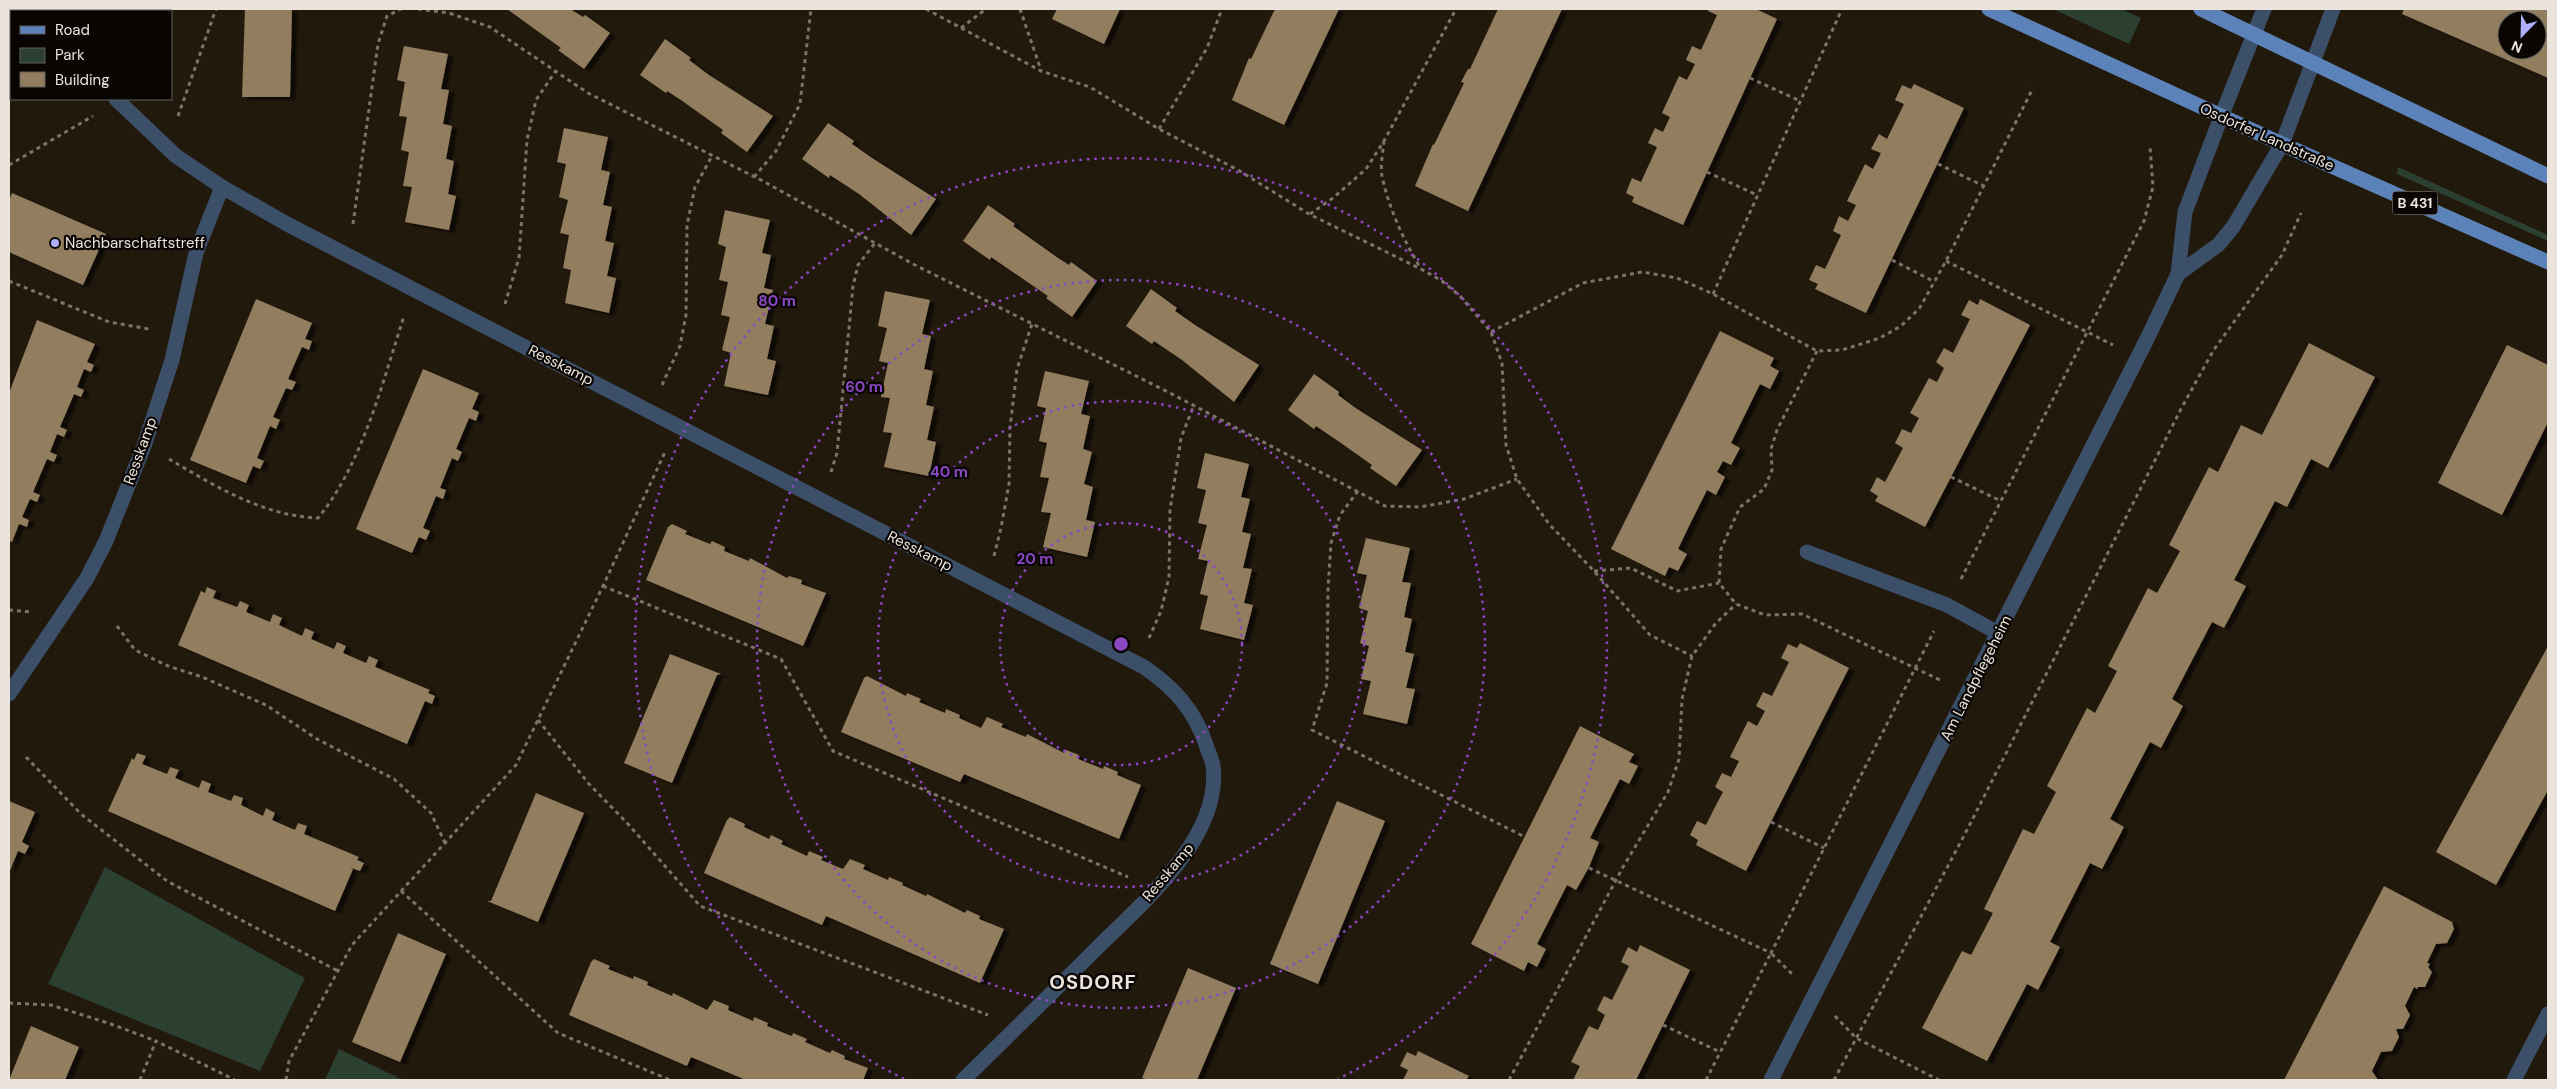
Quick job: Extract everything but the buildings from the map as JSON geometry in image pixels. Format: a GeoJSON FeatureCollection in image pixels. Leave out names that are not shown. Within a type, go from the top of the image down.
{"type":"FeatureCollection","features":[{"type":"Feature","properties":{"kind":"main road","name":"Osdorfer Landstraße"},"geometry":{"type":"LineString","coordinates":[[1988,9],[2221,117],[2548,262]]}},
{"type":"Feature","properties":{"kind":"main road"},"geometry":{"type":"LineString","coordinates":[[2202,9],[2548,176]]}},
{"type":"Feature","properties":{"kind":"street","name":"Am Landpflegeheim"},"geometry":{"type":"LineString","coordinates":[[1771,1080],[2178,274],[2185,212],[2264,9]]}},
{"type":"Feature","properties":{"kind":"street","name":"Am Landpflegeheim"},"geometry":{"type":"LineString","coordinates":[[2178,274],[2218,245],[2234,227],[2282,144],[2333,9]]}},
{"type":"Feature","properties":{"kind":"street","name":"Resskamp"},"geometry":{"type":"LineString","coordinates":[[117,100],[176,156],[222,187],[287,224],[1144,667],[1164,681],[1182,698],[1202,730],[1213,766],[1210,805],[1199,833],[1187,853],[1154,891],[963,1080]]}},
{"type":"Feature","properties":{"kind":"street","name":"Resskamp"},"geometry":{"type":"LineString","coordinates":[[9,694],[87,578],[106,541],[144,446],[174,351],[196,253],[222,187]]}},
{"type":"Feature","properties":{"kind":"street"},"geometry":{"type":"LineString","coordinates":[[1807,552],[1947,605],[1998,633]]}},
{"type":"Feature","properties":{"kind":"street"},"geometry":{"type":"LineString","coordinates":[[2514,1080],[2548,1014]]}},
{"type":"Feature","properties":{"kind":"path"},"geometry":{"type":"LineString","coordinates":[[175,125],[216,9]]}},
{"type":"Feature","properties":{"kind":"path"},"geometry":{"type":"LineString","coordinates":[[353,226],[378,44],[387,16],[401,9]]}},
{"type":"Feature","properties":{"kind":"path"},"geometry":{"type":"LineString","coordinates":[[418,9],[449,13],[490,27],[588,93],[754,177],[875,243],[1032,324],[1194,405],[1385,506],[1420,507],[1464,499],[1517,480]]}},
{"type":"Feature","properties":{"kind":"path"},"geometry":{"type":"LineString","coordinates":[[754,177],[776,151],[800,104],[811,9]]}},
{"type":"Feature","properties":{"kind":"path"},"geometry":{"type":"LineString","coordinates":[[926,9],[1041,71],[1090,88],[1159,128],[1238,170],[1309,214],[1421,269],[1442,281],[1460,296],[1491,332],[1502,363],[1506,445],[1517,480],[1549,524],[1594,571],[1650,636],[1692,656]]}},
{"type":"Feature","properties":{"kind":"path"},"geometry":{"type":"LineString","coordinates":[[961,28],[986,9]]}},
{"type":"Feature","properties":{"kind":"path"},"geometry":{"type":"LineString","coordinates":[[1020,9],[1041,71]]}},
{"type":"Feature","properties":{"kind":"path"},"geometry":{"type":"LineString","coordinates":[[1159,128],[1208,48],[1222,9]]}},
{"type":"Feature","properties":{"kind":"path"},"geometry":{"type":"LineString","coordinates":[[1309,214],[1333,198],[1366,169],[1384,141],[1456,9]]}},
{"type":"Feature","properties":{"kind":"path"},"geometry":{"type":"LineString","coordinates":[[1713,294],[1842,9]]}},
{"type":"Feature","properties":{"kind":"path"},"geometry":{"type":"LineString","coordinates":[[502,313],[519,258],[527,140],[536,100],[555,72]]}},
{"type":"Feature","properties":{"kind":"path"},"geometry":{"type":"LineString","coordinates":[[1750,78],[1800,101]]}},
{"type":"Feature","properties":{"kind":"path"},"geometry":{"type":"LineString","coordinates":[[1491,332],[1583,283],[1642,272],[1677,278],[1713,294],[1817,351],[1842,350],[1880,338],[1901,326],[1919,309],[1946,261],[2033,88]]}},
{"type":"Feature","properties":{"kind":"path"},"geometry":{"type":"LineString","coordinates":[[9,165],[94,116]]}},
{"type":"Feature","properties":{"kind":"path"},"geometry":{"type":"LineString","coordinates":[[1384,141],[1382,175],[1392,209],[1408,246],[1421,269]]}},
{"type":"Feature","properties":{"kind":"path"},"geometry":{"type":"LineString","coordinates":[[662,387],[680,346],[686,315],[687,225],[695,187],[712,156]]}},
{"type":"Feature","properties":{"kind":"path"},"geometry":{"type":"LineString","coordinates":[[1938,164],[1984,186]]}},
{"type":"Feature","properties":{"kind":"path"},"geometry":{"type":"LineString","coordinates":[[1707,172],[1757,195]]}},
{"type":"Feature","properties":{"kind":"path"},"geometry":{"type":"LineString","coordinates":[[1834,1080],[1967,830],[2181,409],[2213,351],[2282,255],[2301,213]]}},
{"type":"Feature","properties":{"kind":"path"},"geometry":{"type":"LineString","coordinates":[[828,481],[837,453],[853,286],[858,265],[875,243]]}},
{"type":"Feature","properties":{"kind":"path"},"geometry":{"type":"LineString","coordinates":[[1892,260],[1935,282]]}},
{"type":"Feature","properties":{"kind":"path"},"geometry":{"type":"LineString","coordinates":[[1946,261],[2137,357]]}},
{"type":"Feature","properties":{"kind":"path"},"geometry":{"type":"LineString","coordinates":[[9,280],[109,322],[156,330]]}},
{"type":"Feature","properties":{"kind":"path"},"geometry":{"type":"LineString","coordinates":[[168,459],[226,493],[296,517],[318,518],[336,496],[372,414],[407,308]]}},
{"type":"Feature","properties":{"kind":"path"},"geometry":{"type":"LineString","coordinates":[[993,560],[1002,528],[1009,484],[1010,428],[1017,369],[1032,324]]}},
{"type":"Feature","properties":{"kind":"path"},"geometry":{"type":"LineString","coordinates":[[1144,647],[1161,611],[1169,577],[1170,510],[1181,438],[1194,405]]}},
{"type":"Feature","properties":{"kind":"path"},"geometry":{"type":"LineString","coordinates":[[286,1080],[289,1061],[352,945],[446,845],[516,765],[603,586],[668,445]]}},
{"type":"Feature","properties":{"kind":"path"},"geometry":{"type":"LineString","coordinates":[[1951,477],[2001,501]]}},
{"type":"Feature","properties":{"kind":"path"},"geometry":{"type":"LineString","coordinates":[[1358,491],[1340,515],[1331,543],[1328,588],[1327,683],[1312,730],[1525,837]]}},
{"type":"Feature","properties":{"kind":"path"},"geometry":{"type":"LineString","coordinates":[[1594,571],[1631,568],[1677,591],[1719,583]]}},
{"type":"Feature","properties":{"kind":"path"},"geometry":{"type":"LineString","coordinates":[[603,586],[781,659],[833,751],[1133,880]]}},
{"type":"Feature","properties":{"kind":"path"},"geometry":{"type":"LineString","coordinates":[[1509,1080],[1623,867],[1668,792],[1679,760],[1682,699],[1692,656],[1716,623],[1736,604]]}},
{"type":"Feature","properties":{"kind":"path"},"geometry":{"type":"LineString","coordinates":[[9,610],[32,612]]}},
{"type":"Feature","properties":{"kind":"path"},"geometry":{"type":"LineString","coordinates":[[117,626],[135,650],[168,666],[202,677],[266,706],[317,739],[394,779],[431,813],[446,845]]}},
{"type":"Feature","properties":{"kind":"path"},"geometry":{"type":"LineString","coordinates":[[538,720],[589,784],[629,825],[700,906],[995,1018]]}},
{"type":"Feature","properties":{"kind":"path"},"geometry":{"type":"LineString","coordinates":[[26,757],[81,814],[167,882],[338,971]]}},
{"type":"Feature","properties":{"kind":"path"},"geometry":{"type":"LineString","coordinates":[[1771,822],[1824,848]]}},
{"type":"Feature","properties":{"kind":"path"},"geometry":{"type":"LineString","coordinates":[[401,891],[558,1033],[670,1080]]}},
{"type":"Feature","properties":{"kind":"path"},"geometry":{"type":"LineString","coordinates":[[1706,1080],[1771,953],[1799,980]]}},
{"type":"Feature","properties":{"kind":"path"},"geometry":{"type":"LineString","coordinates":[[9,1002],[52,1005],[111,1024],[156,1041],[234,1080]]}},
{"type":"Feature","properties":{"kind":"path"},"geometry":{"type":"LineString","coordinates":[[1663,1024],[1720,1052]]}},
{"type":"Feature","properties":{"kind":"path"},"geometry":{"type":"LineString","coordinates":[[1844,1026],[1856,1038],[1939,1080]]}},
{"type":"Feature","properties":{"kind":"path"},"geometry":{"type":"LineString","coordinates":[[140,1080],[156,1041]]}},
{"type":"Feature","properties":{"kind":"green space"},"geometry":{"type":"Polygon","coordinates":[[[2053,9],[2121,9],[2141,18],[2129,44],[2053,9]]]}},
{"type":"Feature","properties":{"kind":"green space"},"geometry":{"type":"Polygon","coordinates":[[[2398,167],[2548,235],[2548,241],[2397,174],[2398,167]]]}},
{"type":"Feature","properties":{"kind":"green space"},"geometry":{"type":"Polygon","coordinates":[[[105,867],[305,978],[260,1071],[48,984],[105,867]]]}},
{"type":"Feature","properties":{"kind":"green space"},"geometry":{"type":"Polygon","coordinates":[[[339,1049],[403,1080],[325,1080],[339,1049]]]}},
{"type":"Feature","properties":{"kind":"place","name":"Nachbarschaftstreff"},"geometry":{"type":"Point","coordinates":[55,243]}},
{"type":"Feature","properties":{"kind":"district","name":"OSDORF"},"geometry":{"type":"Point","coordinates":[1093,982]}}]}
